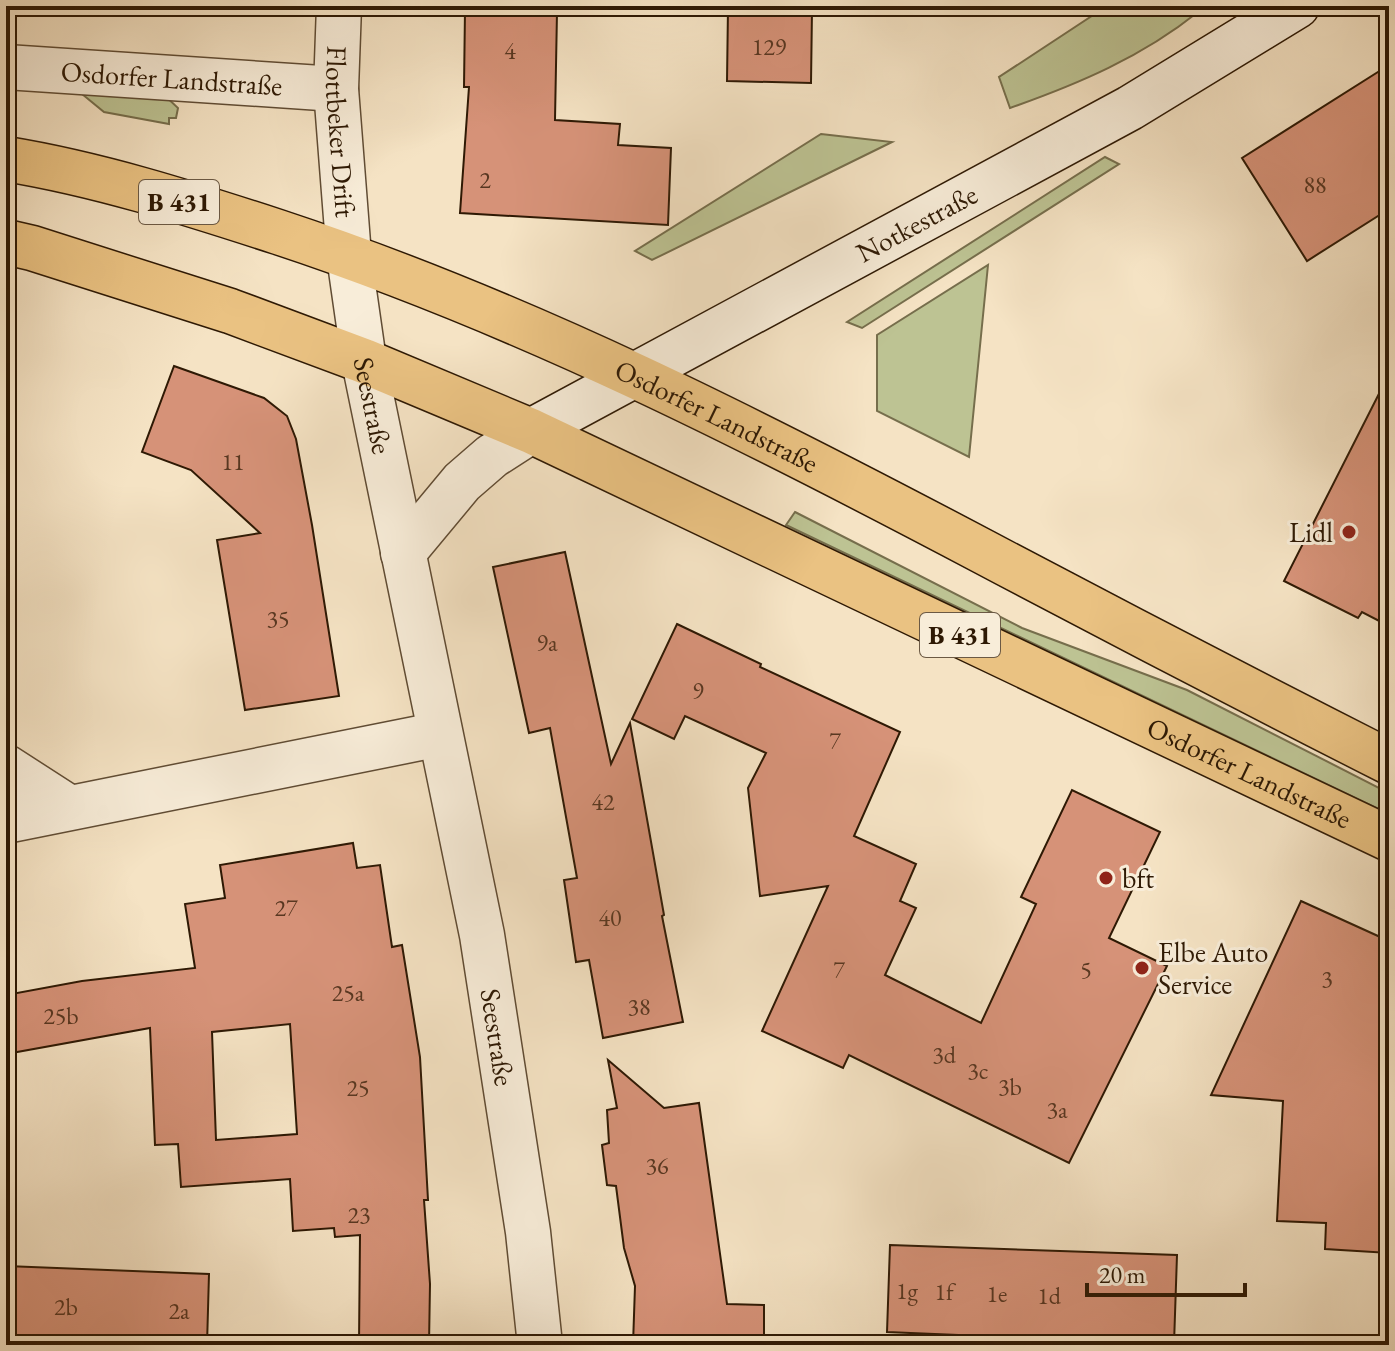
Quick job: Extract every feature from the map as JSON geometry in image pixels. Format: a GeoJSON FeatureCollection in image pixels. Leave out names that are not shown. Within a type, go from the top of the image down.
{"type":"FeatureCollection","features":[{"type":"Feature","properties":{"kind":"main road","name":"Osdorfer Landstraße"},"geometry":{"type":"LineString","coordinates":[[6,159],[129,187],[349,256],[422,283],[634,374],[841,477],[1389,762]]}},
{"type":"Feature","properties":{"kind":"main road","name":"Osdorfer Landstraße"},"geometry":{"type":"LineString","coordinates":[[6,242],[198,300],[364,361],[531,431],[1389,839]]}},
{"type":"Feature","properties":{"kind":"street","name":"Flottbeker Drift"},"geometry":{"type":"LineString","coordinates":[[339,6],[336,89],[349,256]]}},
{"type":"Feature","properties":{"kind":"street","name":"Notkestraße"},"geometry":{"type":"LineString","coordinates":[[531,431],[1130,108],[1297,6]]}},
{"type":"Feature","properties":{"kind":"street","name":"Osdorfer Landstraße"},"geometry":{"type":"LineString","coordinates":[[6,67],[336,89]]}},
{"type":"Feature","properties":{"kind":"street","name":"Seestraße"},"geometry":{"type":"LineString","coordinates":[[349,256],[364,361],[487,964],[528,1232],[540,1345]]}},
{"type":"Feature","properties":{"kind":"street"},"geometry":{"type":"LineString","coordinates":[[403,553],[462,482],[492,456],[531,431]]}},
{"type":"Feature","properties":{"kind":"street"},"geometry":{"type":"LineString","coordinates":[[6,821],[440,734]]}},
{"type":"Feature","properties":{"kind":"street"},"geometry":{"type":"LineString","coordinates":[[6,767],[68,807]]}},
{"type":"Feature","properties":{"kind":"green space"},"geometry":{"type":"Polygon","coordinates":[[[1107,6],[1191,6],[1198,12],[1132,56],[1010,108],[999,77],[1107,6]]]}},
{"type":"Feature","properties":{"kind":"green space"},"geometry":{"type":"Polygon","coordinates":[[[161,92],[178,108],[176,118],[169,118],[169,124],[104,112],[82,94],[161,92]]]}},
{"type":"Feature","properties":{"kind":"green space"},"geometry":{"type":"Polygon","coordinates":[[[821,134],[892,142],[652,260],[635,251],[821,134]]]}},
{"type":"Feature","properties":{"kind":"green space"},"geometry":{"type":"Polygon","coordinates":[[[1105,157],[1119,164],[862,328],[847,322],[1105,157]]]}},
{"type":"Feature","properties":{"kind":"green space"},"geometry":{"type":"Polygon","coordinates":[[[988,265],[969,457],[877,411],[877,335],[988,265]]]}},
{"type":"Feature","properties":{"kind":"green space"},"geometry":{"type":"Polygon","coordinates":[[[795,512],[1022,628],[1187,690],[1389,793],[1389,814],[786,525],[795,512]]]}},
{"type":"Feature","properties":{"kind":"building"},"geometry":{"type":"Polygon","coordinates":[[[728,8],[812,10],[811,83],[727,81],[728,8]]]}},
{"type":"Feature","properties":{"kind":"building"},"geometry":{"type":"Polygon","coordinates":[[[465,10],[557,12],[555,120],[620,124],[618,145],[671,148],[668,225],[460,213],[469,87],[464,87],[465,10]]]}},
{"type":"Feature","properties":{"kind":"building"},"geometry":{"type":"Polygon","coordinates":[[[1389,65],[1389,209],[1307,261],[1242,158],[1389,65]]]}},
{"type":"Feature","properties":{"kind":"building"},"geometry":{"type":"Polygon","coordinates":[[[174,366],[264,398],[287,416],[296,439],[312,525],[339,696],[245,710],[217,540],[260,533],[191,470],[142,452],[174,366]]]}},
{"type":"Feature","properties":{"kind":"building","name":"Lidl"},"geometry":{"type":"Polygon","coordinates":[[[1389,374],[1389,626],[1362,612],[1358,618],[1284,581],[1389,374]]]}},
{"type":"Feature","properties":{"kind":"building"},"geometry":{"type":"Polygon","coordinates":[[[565,552],[611,764],[630,723],[683,1022],[603,1038],[589,960],[576,962],[564,880],[577,878],[550,728],[529,733],[493,567],[565,552]]]}},
{"type":"Feature","properties":{"kind":"building"},"geometry":{"type":"Polygon","coordinates":[[[677,624],[761,664],[760,667],[900,732],[854,836],[916,864],[900,901],[916,908],[885,975],[981,1023],[1036,904],[1021,897],[1072,790],[1160,832],[1109,938],[1167,966],[1069,1163],[849,1055],[843,1068],[762,1031],[828,886],[760,896],[748,788],[766,753],[685,716],[674,739],[632,719],[677,624]]]}},
{"type":"Feature","properties":{"kind":"building"},"geometry":{"type":"Polygon","coordinates":[[[353,843],[357,868],[380,865],[392,947],[402,945],[420,1057],[428,1200],[424,1200],[430,1284],[429,1345],[359,1345],[360,1235],[335,1237],[334,1228],[293,1231],[290,1179],[181,1187],[178,1144],[155,1145],[150,1028],[6,1054],[6,995],[82,981],[195,968],[185,904],[225,898],[220,865],[353,843]],[[290,1024],[212,1032],[216,1140],[297,1134],[290,1024]]]}},
{"type":"Feature","properties":{"kind":"building"},"geometry":{"type":"Polygon","coordinates":[[[1301,901],[1389,941],[1389,1253],[1325,1249],[1326,1223],[1277,1221],[1283,1101],[1211,1095],[1301,901]]]}},
{"type":"Feature","properties":{"kind":"building"},"geometry":{"type":"Polygon","coordinates":[[[608,1060],[664,1108],[699,1103],[727,1304],[764,1305],[764,1345],[633,1345],[635,1286],[624,1248],[616,1186],[607,1185],[602,1145],[609,1143],[607,1110],[617,1108],[608,1060]]]}},
{"type":"Feature","properties":{"kind":"building"},"geometry":{"type":"Polygon","coordinates":[[[890,1245],[1177,1255],[1174,1344],[887,1332],[890,1245]]]}},
{"type":"Feature","properties":{"kind":"building"},"geometry":{"type":"Polygon","coordinates":[[[6,1266],[209,1274],[207,1345],[6,1345],[6,1266]]]}},
{"type":"Feature","properties":{"kind":"place","name":"Lidl"},"geometry":{"type":"Point","coordinates":[1349,532]}},
{"type":"Feature","properties":{"kind":"place","name":"bft"},"geometry":{"type":"Point","coordinates":[1106,878]}},
{"type":"Feature","properties":{"kind":"place","name":"Elbe Auto Service"},"geometry":{"type":"Point","coordinates":[1142,968]}}]}
